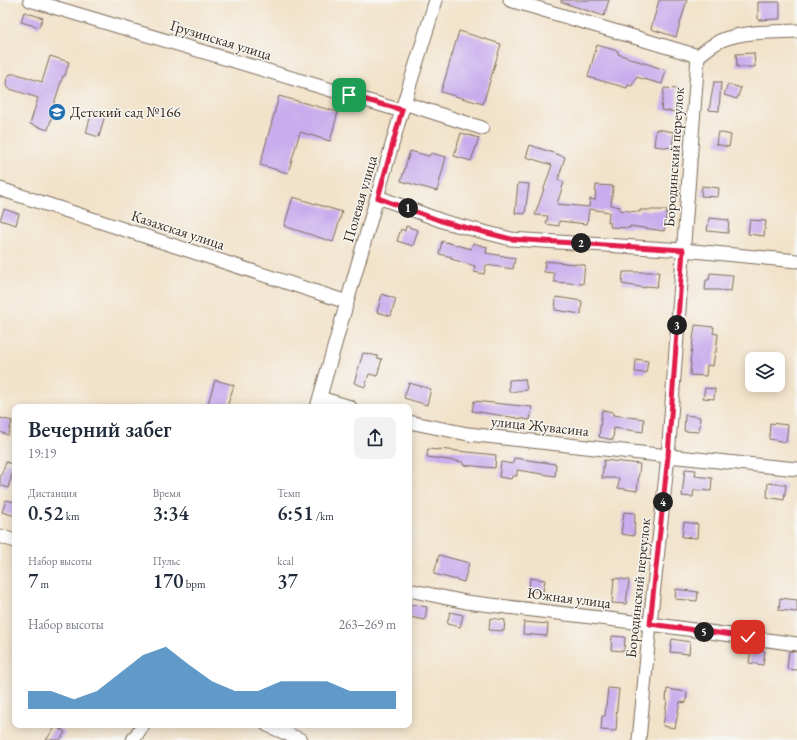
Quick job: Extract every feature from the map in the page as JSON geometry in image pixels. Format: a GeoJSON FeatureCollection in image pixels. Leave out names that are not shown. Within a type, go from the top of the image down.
{"type":"FeatureCollection","features":[{"type":"Feature","properties":{"kind":"street","name":"Грузинская улица"},"geometry":{"type":"LineString","coordinates":[[30,0],[403,107],[482,128]]}},
{"type":"Feature","properties":{"kind":"street","name":"Полевая улица"},"geometry":{"type":"LineString","coordinates":[[318,402],[403,107],[436,0]]}},
{"type":"Feature","properties":{"kind":"street"},"geometry":{"type":"LineString","coordinates":[[510,0],[698,56],[721,40],[728,38],[741,35],[797,31]]}},
{"type":"Feature","properties":{"kind":"street","name":"Бородинский переулок"},"geometry":{"type":"LineString","coordinates":[[639,740],[668,456],[698,56]]}},
{"type":"Feature","properties":{"kind":"street","name":"Казахская улица"},"geometry":{"type":"LineString","coordinates":[[0,189],[347,302]]}},
{"type":"Feature","properties":{"kind":"street"},"geometry":{"type":"LineString","coordinates":[[378,198],[444,222],[511,239],[683,250],[797,261]]}},
{"type":"Feature","properties":{"kind":"street"},"geometry":{"type":"LineString","coordinates":[[318,402],[331,404]]}},
{"type":"Feature","properties":{"kind":"street","name":"улица Жувасина"},"geometry":{"type":"LineString","coordinates":[[412,423],[468,434],[797,469]]}},
{"type":"Feature","properties":{"kind":"street"},"geometry":{"type":"LineString","coordinates":[[0,536],[12,540]]}},
{"type":"Feature","properties":{"kind":"street","name":"Южная улица"},"geometry":{"type":"LineString","coordinates":[[412,591],[466,602],[650,624],[797,644]]}},
{"type":"Feature","properties":{"kind":"street"},"geometry":{"type":"LineString","coordinates":[[133,740],[141,728]]}},
{"type":"Feature","properties":{"kind":"street"},"geometry":{"type":"LineString","coordinates":[[274,728],[301,740]]}},
{"type":"Feature","properties":{"kind":"building"},"geometry":{"type":"Polygon","coordinates":[[[561,0],[609,0],[604,16],[561,2],[561,0]]]}},
{"type":"Feature","properties":{"kind":"building"},"geometry":{"type":"Polygon","coordinates":[[[659,0],[687,0],[676,37],[651,29],[659,0]]]}},
{"type":"Feature","properties":{"kind":"building"},"geometry":{"type":"Polygon","coordinates":[[[758,2],[780,2],[780,19],[758,20],[758,2]]]}},
{"type":"Feature","properties":{"kind":"building"},"geometry":{"type":"Polygon","coordinates":[[[24,12],[43,18],[39,27],[21,22],[24,12]]]}},
{"type":"Feature","properties":{"kind":"building"},"geometry":{"type":"Polygon","coordinates":[[[459,31],[501,44],[483,104],[441,92],[459,31]]]}},
{"type":"Feature","properties":{"kind":"building"},"geometry":{"type":"Polygon","coordinates":[[[597,45],[618,51],[618,54],[666,70],[662,84],[636,77],[632,86],[628,85],[627,88],[588,77],[597,45]]]}},
{"type":"Feature","properties":{"kind":"building"},"geometry":{"type":"Polygon","coordinates":[[[754,53],[755,67],[737,67],[736,54],[754,53]]]}},
{"type":"Feature","properties":{"kind":"building"},"geometry":{"type":"Polygon","coordinates":[[[50,56],[69,62],[50,116],[52,116],[48,130],[30,124],[38,98],[7,88],[6,83],[10,74],[17,74],[42,82],[50,56]]]}},
{"type":"Feature","properties":{"kind":"building"},"geometry":{"type":"Polygon","coordinates":[[[714,82],[721,82],[719,111],[709,110],[714,82]]]}},
{"type":"Feature","properties":{"kind":"building"},"geometry":{"type":"Polygon","coordinates":[[[728,84],[741,88],[737,99],[724,95],[728,84]]]}},
{"type":"Feature","properties":{"kind":"building"},"geometry":{"type":"Polygon","coordinates":[[[664,88],[677,89],[676,112],[661,110],[664,88]]]}},
{"type":"Feature","properties":{"kind":"building"},"geometry":{"type":"Polygon","coordinates":[[[279,96],[338,112],[330,141],[300,132],[288,173],[260,165],[279,96]]]}},
{"type":"Feature","properties":{"kind":"building"},"geometry":{"type":"Polygon","coordinates":[[[92,111],[105,115],[99,137],[86,133],[92,111]]]}},
{"type":"Feature","properties":{"kind":"building"},"geometry":{"type":"Polygon","coordinates":[[[656,129],[674,132],[672,148],[654,146],[656,129]]]}},
{"type":"Feature","properties":{"kind":"building"},"geometry":{"type":"Polygon","coordinates":[[[718,132],[731,135],[729,147],[716,144],[718,132]]]}},
{"type":"Feature","properties":{"kind":"building"},"geometry":{"type":"Polygon","coordinates":[[[461,133],[479,138],[471,161],[454,156],[461,133]]]}},
{"type":"Feature","properties":{"kind":"building"},"geometry":{"type":"Polygon","coordinates":[[[530,145],[565,157],[558,180],[564,182],[557,204],[589,207],[590,199],[595,200],[596,185],[613,186],[611,205],[620,207],[619,210],[640,212],[640,210],[667,210],[664,231],[630,226],[630,228],[610,227],[611,223],[608,222],[609,212],[589,209],[587,224],[559,221],[559,226],[546,224],[548,216],[535,215],[552,165],[526,157],[530,145]]]}},
{"type":"Feature","properties":{"kind":"building"},"geometry":{"type":"Polygon","coordinates":[[[410,151],[429,156],[431,153],[446,157],[437,191],[401,181],[410,151]]]}},
{"type":"Feature","properties":{"kind":"building"},"geometry":{"type":"Polygon","coordinates":[[[518,183],[529,184],[525,214],[515,213],[518,183]]]}},
{"type":"Feature","properties":{"kind":"building"},"geometry":{"type":"Polygon","coordinates":[[[702,186],[719,188],[718,197],[701,196],[702,186]]]}},
{"type":"Feature","properties":{"kind":"building"},"geometry":{"type":"Polygon","coordinates":[[[293,197],[342,212],[333,242],[284,226],[293,197]]]}},
{"type":"Feature","properties":{"kind":"building"},"geometry":{"type":"Polygon","coordinates":[[[4,209],[19,214],[16,225],[0,220],[4,209]]]}},
{"type":"Feature","properties":{"kind":"building"},"geometry":{"type":"Polygon","coordinates":[[[709,218],[729,220],[728,233],[707,231],[709,218]]]}},
{"type":"Feature","properties":{"kind":"building"},"geometry":{"type":"Polygon","coordinates":[[[750,220],[766,221],[764,236],[748,234],[750,220]]]}},
{"type":"Feature","properties":{"kind":"building"},"geometry":{"type":"Polygon","coordinates":[[[406,226],[418,230],[413,246],[397,241],[401,229],[405,231],[406,226]]]}},
{"type":"Feature","properties":{"kind":"building"},"geometry":{"type":"Polygon","coordinates":[[[442,241],[471,249],[473,243],[487,247],[486,253],[515,258],[513,269],[486,265],[484,274],[474,272],[475,266],[451,259],[452,257],[439,254],[442,241]]]}},
{"type":"Feature","properties":{"kind":"building"},"geometry":{"type":"Polygon","coordinates":[[[545,261],[585,265],[583,284],[554,282],[554,273],[544,272],[545,261]]]}},
{"type":"Feature","properties":{"kind":"building"},"geometry":{"type":"Polygon","coordinates":[[[623,272],[659,272],[657,287],[646,286],[646,288],[622,284],[623,272]]]}},
{"type":"Feature","properties":{"kind":"building"},"geometry":{"type":"Polygon","coordinates":[[[710,273],[733,275],[731,291],[705,290],[706,280],[709,280],[710,273]]]}},
{"type":"Feature","properties":{"kind":"building"},"geometry":{"type":"Polygon","coordinates":[[[382,294],[396,299],[391,316],[377,312],[382,294]]]}},
{"type":"Feature","properties":{"kind":"building"},"geometry":{"type":"Polygon","coordinates":[[[556,297],[582,301],[581,314],[555,310],[556,297]]]}},
{"type":"Feature","properties":{"kind":"building"},"geometry":{"type":"Polygon","coordinates":[[[695,325],[714,327],[713,333],[718,334],[713,366],[707,365],[706,376],[690,375],[690,362],[695,325]]]}},
{"type":"Feature","properties":{"kind":"building"},"geometry":{"type":"Polygon","coordinates":[[[363,353],[378,356],[377,358],[382,359],[377,376],[369,374],[365,387],[354,383],[363,353]]]}},
{"type":"Feature","properties":{"kind":"building"},"geometry":{"type":"Polygon","coordinates":[[[636,359],[648,361],[646,373],[635,372],[636,359]]]}},
{"type":"Feature","properties":{"kind":"building"},"geometry":{"type":"Polygon","coordinates":[[[525,379],[527,390],[509,392],[509,380],[525,379]]]}},
{"type":"Feature","properties":{"kind":"building"},"geometry":{"type":"Polygon","coordinates":[[[215,380],[234,385],[228,404],[208,404],[215,380]]]}},
{"type":"Feature","properties":{"kind":"building"},"geometry":{"type":"Polygon","coordinates":[[[409,383],[431,389],[427,405],[404,398],[409,383]]]}},
{"type":"Feature","properties":{"kind":"building"},"geometry":{"type":"Polygon","coordinates":[[[705,388],[715,389],[714,399],[703,398],[705,388]]]}},
{"type":"Feature","properties":{"kind":"building"},"geometry":{"type":"Polygon","coordinates":[[[474,401],[532,407],[530,420],[472,411],[474,401]]]}},
{"type":"Feature","properties":{"kind":"building"},"geometry":{"type":"Polygon","coordinates":[[[602,410],[613,412],[613,415],[644,419],[643,432],[614,428],[613,440],[599,437],[602,410]]]}},
{"type":"Feature","properties":{"kind":"building"},"geometry":{"type":"Polygon","coordinates":[[[685,415],[700,417],[699,432],[684,431],[685,415]]]}},
{"type":"Feature","properties":{"kind":"building"},"geometry":{"type":"Polygon","coordinates":[[[0,418],[12,421],[8,435],[0,432],[0,418]]]}},
{"type":"Feature","properties":{"kind":"building"},"geometry":{"type":"Polygon","coordinates":[[[770,423],[788,425],[786,442],[769,439],[770,423]]]}},
{"type":"Feature","properties":{"kind":"building"},"geometry":{"type":"Polygon","coordinates":[[[428,449],[496,455],[495,468],[463,465],[463,462],[427,457],[428,449]]]}},
{"type":"Feature","properties":{"kind":"building"},"geometry":{"type":"Polygon","coordinates":[[[514,458],[556,464],[555,476],[517,470],[517,476],[512,476],[511,479],[499,477],[501,462],[513,464],[514,458]]]}},
{"type":"Feature","properties":{"kind":"building"},"geometry":{"type":"Polygon","coordinates":[[[604,460],[640,464],[637,491],[618,488],[619,478],[602,478],[604,460]]]}},
{"type":"Feature","properties":{"kind":"building"},"geometry":{"type":"Polygon","coordinates":[[[6,462],[12,464],[12,475],[8,488],[0,485],[0,478],[6,462]]]}},
{"type":"Feature","properties":{"kind":"building"},"geometry":{"type":"Polygon","coordinates":[[[685,469],[696,470],[695,476],[712,478],[711,491],[694,490],[693,497],[682,496],[685,469]]]}},
{"type":"Feature","properties":{"kind":"building"},"geometry":{"type":"Polygon","coordinates":[[[768,483],[786,485],[784,500],[767,497],[768,483]]]}},
{"type":"Feature","properties":{"kind":"building"},"geometry":{"type":"Polygon","coordinates":[[[6,500],[12,501],[12,515],[2,512],[6,500]]]}},
{"type":"Feature","properties":{"kind":"building"},"geometry":{"type":"Polygon","coordinates":[[[624,512],[635,513],[634,536],[621,534],[624,512]]]}},
{"type":"Feature","properties":{"kind":"building"},"geometry":{"type":"Polygon","coordinates":[[[684,522],[698,524],[697,538],[682,537],[684,522]]]}},
{"type":"Feature","properties":{"kind":"building"},"geometry":{"type":"Polygon","coordinates":[[[439,555],[469,563],[464,582],[434,574],[439,555]]]}},
{"type":"Feature","properties":{"kind":"building"},"geometry":{"type":"Polygon","coordinates":[[[530,578],[545,580],[543,592],[529,590],[530,578]]]}},
{"type":"Feature","properties":{"kind":"building"},"geometry":{"type":"Polygon","coordinates":[[[614,578],[629,580],[626,604],[612,603],[614,578]]]}},
{"type":"Feature","properties":{"kind":"building"},"geometry":{"type":"Polygon","coordinates":[[[676,589],[698,592],[697,601],[675,599],[676,589]]]}},
{"type":"Feature","properties":{"kind":"building"},"geometry":{"type":"Polygon","coordinates":[[[780,598],[797,600],[797,612],[779,610],[780,598]]]}},
{"type":"Feature","properties":{"kind":"building"},"geometry":{"type":"Polygon","coordinates":[[[412,604],[427,607],[425,620],[412,618],[412,604]]]}},
{"type":"Feature","properties":{"kind":"building"},"geometry":{"type":"Polygon","coordinates":[[[450,612],[463,615],[460,627],[447,624],[450,612]]]}},
{"type":"Feature","properties":{"kind":"building"},"geometry":{"type":"Polygon","coordinates":[[[490,618],[505,620],[504,631],[489,630],[490,618]]]}},
{"type":"Feature","properties":{"kind":"building"},"geometry":{"type":"Polygon","coordinates":[[[524,622],[548,624],[547,636],[523,634],[524,622]]]}},
{"type":"Feature","properties":{"kind":"building"},"geometry":{"type":"Polygon","coordinates":[[[612,636],[625,637],[624,651],[611,650],[612,636]]]}},
{"type":"Feature","properties":{"kind":"building"},"geometry":{"type":"Polygon","coordinates":[[[672,639],[690,642],[689,654],[670,652],[672,639]]]}},
{"type":"Feature","properties":{"kind":"building"},"geometry":{"type":"Polygon","coordinates":[[[751,649],[765,651],[763,665],[749,663],[751,649]]]}},
{"type":"Feature","properties":{"kind":"building"},"geometry":{"type":"Polygon","coordinates":[[[789,651],[797,652],[797,670],[787,669],[789,651]]]}},
{"type":"Feature","properties":{"kind":"building"},"geometry":{"type":"Polygon","coordinates":[[[608,688],[619,689],[616,731],[601,730],[602,716],[605,716],[608,688]]]}},
{"type":"Feature","properties":{"kind":"building"},"geometry":{"type":"Polygon","coordinates":[[[667,689],[687,692],[686,703],[680,702],[675,728],[663,726],[667,689]]]}},
{"type":"Feature","properties":{"kind":"building"},"geometry":{"type":"Polygon","coordinates":[[[55,728],[59,728],[65,732],[60,740],[46,740],[55,728]]]}},
{"type":"Feature","properties":{"kind":"place","name":"Детский сад №166"},"geometry":{"type":"Point","coordinates":[57,112]}},
{"type":"Feature","properties":{"kind":"route"},"geometry":{"type":"LineString","coordinates":[[349,95],[402,110],[378,198],[444,222],[511,239],[683,250],[668,456],[650,624],[748,637]]}}]}
